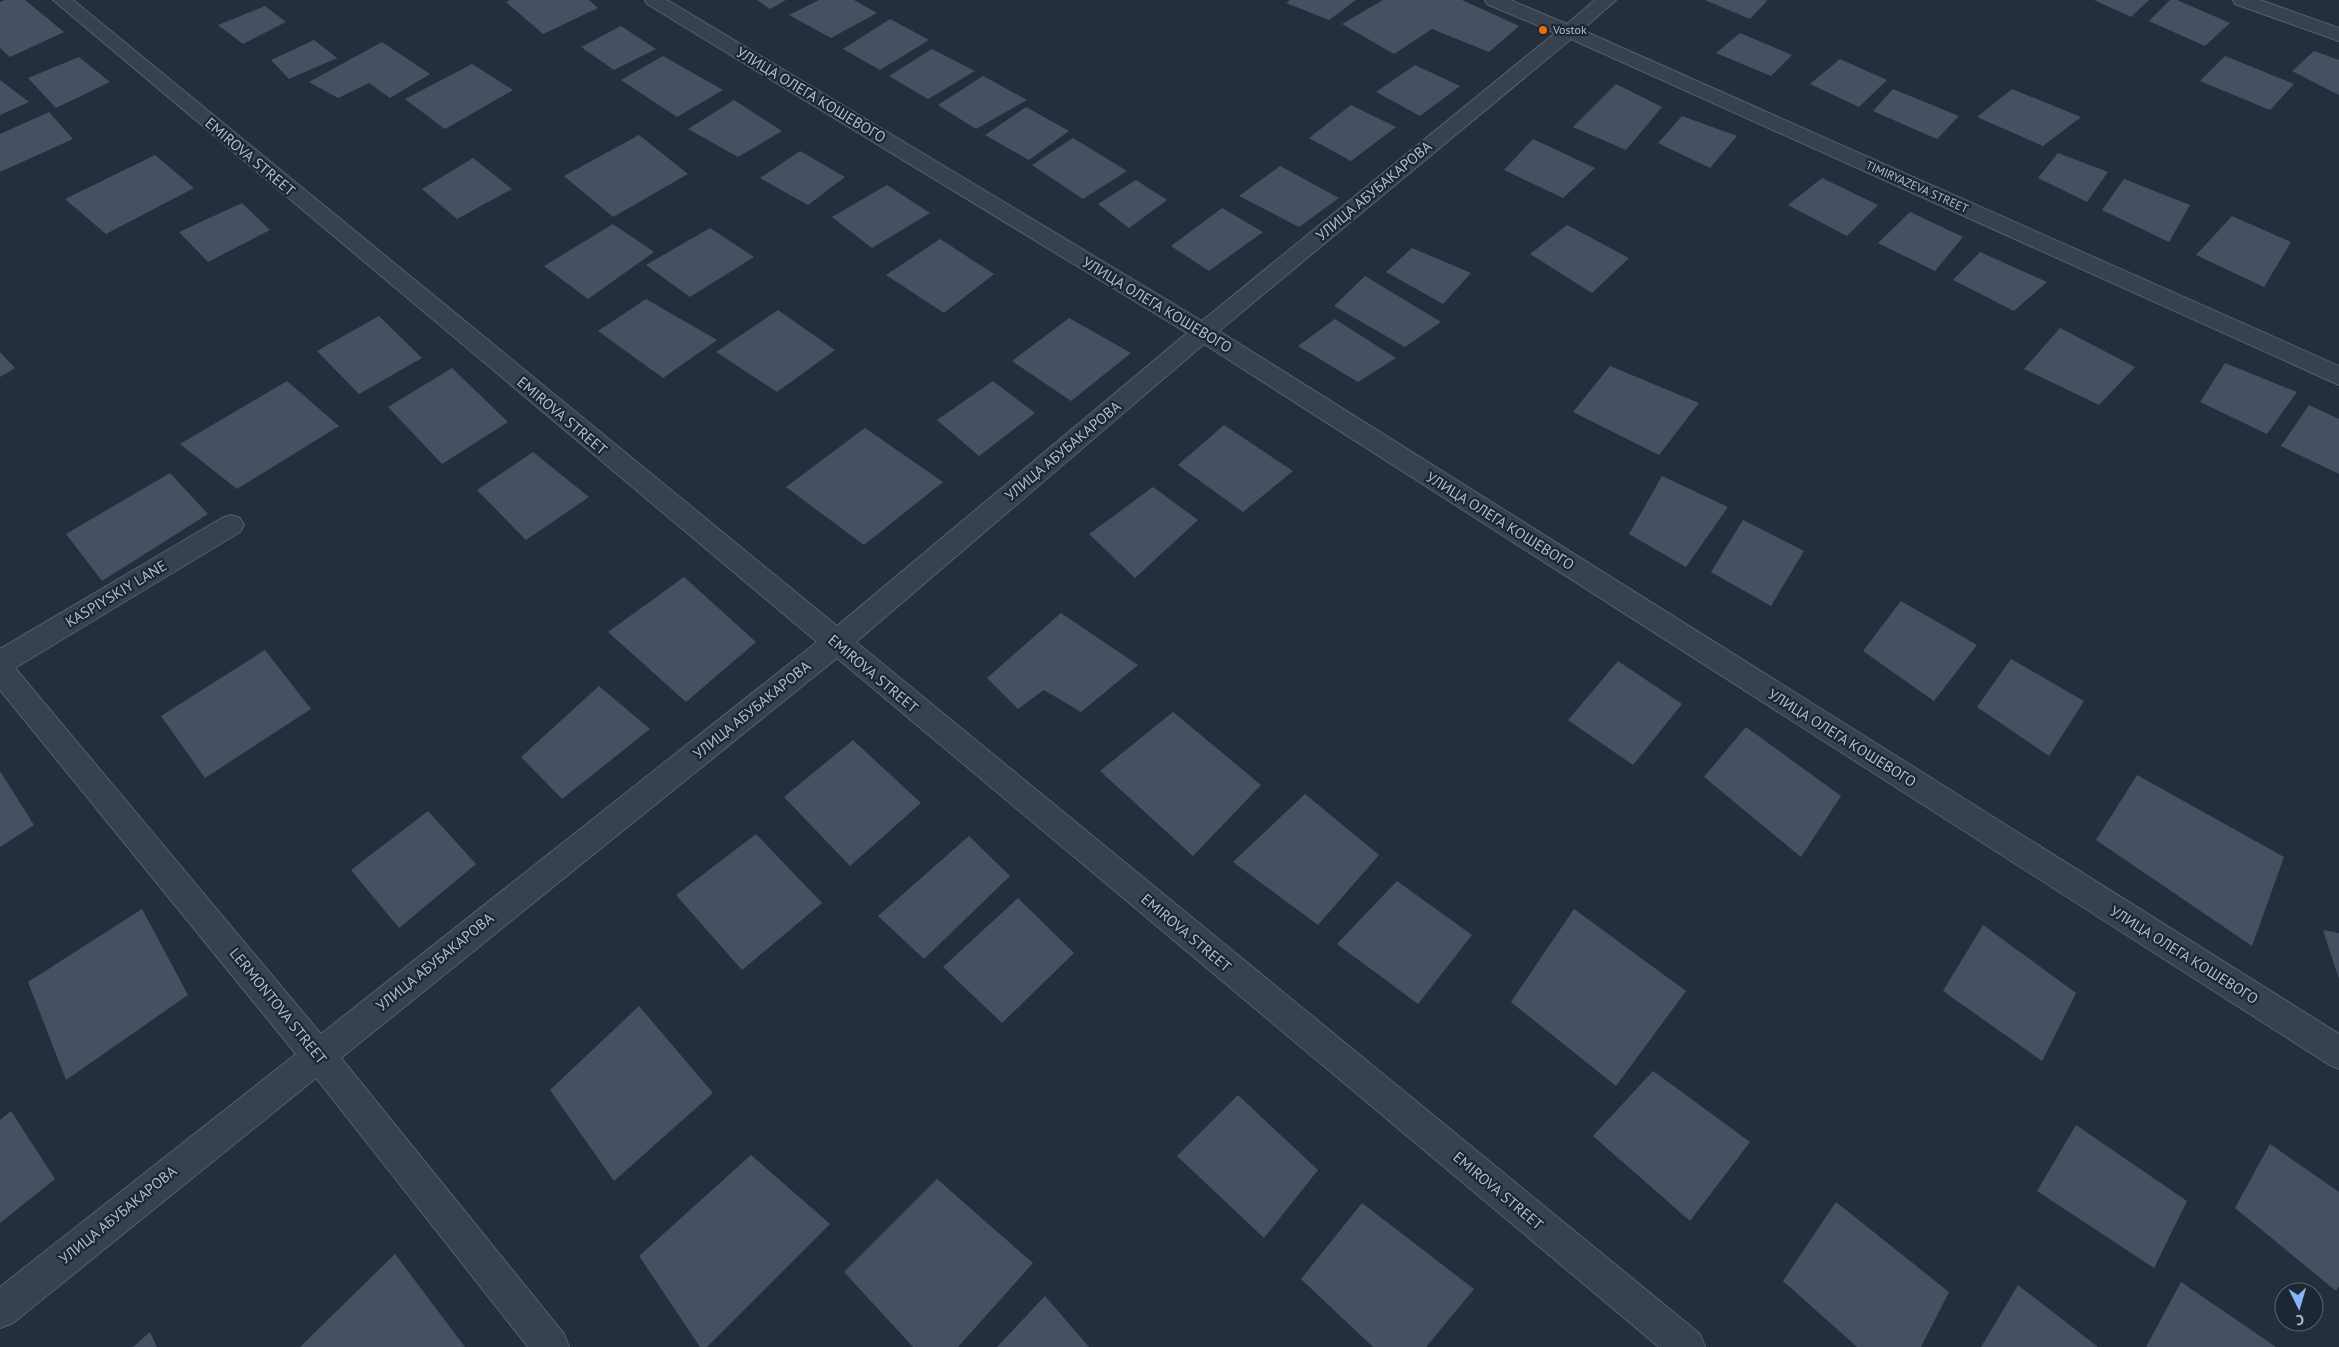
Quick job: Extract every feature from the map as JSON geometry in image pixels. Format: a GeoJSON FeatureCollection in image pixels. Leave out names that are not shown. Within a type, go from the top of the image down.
{"type":"FeatureCollection","features":[{"type":"Feature","properties":{"kind":"street","name":"EMIROVA STREET"},"geometry":{"type":"LineString","coordinates":[[62,0],[1687,1347]]}},
{"type":"Feature","properties":{"kind":"street","name":"УЛИЦА ОЛЕГА КОШЕВОГО"},"geometry":{"type":"LineString","coordinates":[[654,0],[1203,332],[2339,1053]]}},
{"type":"Feature","properties":{"kind":"street","name":"TIMIRYAZEVA STREET"},"geometry":{"type":"LineString","coordinates":[[1494,0],[1568,30],[2339,376]]}},
{"type":"Feature","properties":{"kind":"street","name":"УЛИЦА АБУБАКАРОВА"},"geometry":{"type":"LineString","coordinates":[[0,1310],[836,643],[1203,332],[1568,30],[1607,0]]}},
{"type":"Feature","properties":{"kind":"street"},"geometry":{"type":"LineString","coordinates":[[2242,0],[2339,35]]}},
{"type":"Feature","properties":{"kind":"street","name":"KASPIYSKIY LANE"},"geometry":{"type":"LineString","coordinates":[[0,663],[231,525]]}},
{"type":"Feature","properties":{"kind":"street","name":"LERMONTOVA STREET"},"geometry":{"type":"LineString","coordinates":[[0,670],[318,1055],[551,1347]]}},
{"type":"Feature","properties":{"kind":"building"},"geometry":{"type":"Polygon","coordinates":[[[5,0],[25,0],[64,32],[10,57],[0,48],[0,2],[5,0]]]}},
{"type":"Feature","properties":{"kind":"building"},"geometry":{"type":"Polygon","coordinates":[[[510,0],[589,0],[598,8],[543,34],[506,2],[510,0]]]}},
{"type":"Feature","properties":{"kind":"building"},"geometry":{"type":"Polygon","coordinates":[[[757,0],[786,0],[770,9],[757,0]]]}},
{"type":"Feature","properties":{"kind":"building"},"geometry":{"type":"Polygon","coordinates":[[[819,0],[854,0],[877,13],[831,38],[789,15],[819,0]]]}},
{"type":"Feature","properties":{"kind":"building"},"geometry":{"type":"Polygon","coordinates":[[[1290,0],[1356,0],[1329,20],[1286,3],[1290,0]]]}},
{"type":"Feature","properties":{"kind":"building"},"geometry":{"type":"Polygon","coordinates":[[[1383,0],[1462,0],[1519,26],[1489,52],[1432,29],[1394,54],[1342,24],[1383,0]]]}},
{"type":"Feature","properties":{"kind":"building"},"geometry":{"type":"Polygon","coordinates":[[[1705,0],[1765,0],[1767,1],[1750,19],[1705,0]]]}},
{"type":"Feature","properties":{"kind":"building"},"geometry":{"type":"Polygon","coordinates":[[[2094,0],[2149,0],[2131,17],[2094,0]]]}},
{"type":"Feature","properties":{"kind":"building"},"geometry":{"type":"Polygon","coordinates":[[[2170,0],[2177,0],[2230,23],[2205,46],[2149,21],[2170,0]]]}},
{"type":"Feature","properties":{"kind":"building"},"geometry":{"type":"Polygon","coordinates":[[[265,6],[286,22],[243,44],[218,25],[265,6]]]}},
{"type":"Feature","properties":{"kind":"building"},"geometry":{"type":"Polygon","coordinates":[[[890,19],[929,40],[880,70],[843,49],[890,19]]]}},
{"type":"Feature","properties":{"kind":"building"},"geometry":{"type":"Polygon","coordinates":[[[621,26],[656,49],[614,70],[581,47],[621,26]]]}},
{"type":"Feature","properties":{"kind":"building"},"geometry":{"type":"Polygon","coordinates":[[[1740,33],[1792,55],[1771,76],[1716,53],[1740,33]]]}},
{"type":"Feature","properties":{"kind":"building"},"geometry":{"type":"Polygon","coordinates":[[[314,40],[337,58],[289,79],[271,60],[314,40]]]}},
{"type":"Feature","properties":{"kind":"building"},"geometry":{"type":"Polygon","coordinates":[[[382,42],[430,74],[390,98],[369,83],[338,98],[309,82],[382,42]]]}},
{"type":"Feature","properties":{"kind":"building"},"geometry":{"type":"Polygon","coordinates":[[[932,49],[975,71],[928,99],[889,76],[932,49]]]}},
{"type":"Feature","properties":{"kind":"building"},"geometry":{"type":"Polygon","coordinates":[[[2314,51],[2339,60],[2339,95],[2292,71],[2314,51]]]}},
{"type":"Feature","properties":{"kind":"building"},"geometry":{"type":"Polygon","coordinates":[[[663,56],[723,90],[677,117],[621,80],[663,56]]]}},
{"type":"Feature","properties":{"kind":"building"},"geometry":{"type":"Polygon","coordinates":[[[2225,56],[2294,84],[2270,110],[2200,81],[2225,56]]]}},
{"type":"Feature","properties":{"kind":"building"},"geometry":{"type":"Polygon","coordinates":[[[79,57],[110,82],[56,108],[28,78],[79,57]]]}},
{"type":"Feature","properties":{"kind":"building"},"geometry":{"type":"Polygon","coordinates":[[[1840,59],[1887,80],[1859,107],[1810,84],[1840,59]]]}},
{"type":"Feature","properties":{"kind":"building"},"geometry":{"type":"Polygon","coordinates":[[[472,64],[513,90],[445,129],[405,99],[472,64]]]}},
{"type":"Feature","properties":{"kind":"building"},"geometry":{"type":"Polygon","coordinates":[[[1415,65],[1460,86],[1420,116],[1376,92],[1415,65]]]}},
{"type":"Feature","properties":{"kind":"building"},"geometry":{"type":"Polygon","coordinates":[[[983,76],[1027,100],[976,129],[938,105],[983,76]]]}},
{"type":"Feature","properties":{"kind":"building"},"geometry":{"type":"Polygon","coordinates":[[[0,80],[29,102],[0,115],[0,80]]]}},
{"type":"Feature","properties":{"kind":"building"},"geometry":{"type":"Polygon","coordinates":[[[1616,84],[1662,107],[1626,150],[1573,127],[1616,84]]]}},
{"type":"Feature","properties":{"kind":"building"},"geometry":{"type":"Polygon","coordinates":[[[1893,89],[1959,116],[1937,139],[1873,111],[1893,89]]]}},
{"type":"Feature","properties":{"kind":"building"},"geometry":{"type":"Polygon","coordinates":[[[2012,89],[2081,117],[2043,146],[1977,117],[2012,89]]]}},
{"type":"Feature","properties":{"kind":"building"},"geometry":{"type":"Polygon","coordinates":[[[734,100],[782,131],[738,157],[688,129],[734,100]]]}},
{"type":"Feature","properties":{"kind":"building"},"geometry":{"type":"Polygon","coordinates":[[[1351,105],[1396,127],[1351,161],[1309,138],[1351,105]]]}},
{"type":"Feature","properties":{"kind":"building"},"geometry":{"type":"Polygon","coordinates":[[[1026,107],[1069,131],[1029,160],[985,135],[1026,107]]]}},
{"type":"Feature","properties":{"kind":"building"},"geometry":{"type":"Polygon","coordinates":[[[49,112],[73,139],[0,172],[0,134],[49,112]]]}},
{"type":"Feature","properties":{"kind":"building"},"geometry":{"type":"Polygon","coordinates":[[[1682,116],[1737,136],[1710,168],[1658,143],[1682,116]]]}},
{"type":"Feature","properties":{"kind":"building"},"geometry":{"type":"Polygon","coordinates":[[[639,135],[688,174],[613,217],[564,176],[639,135]]]}},
{"type":"Feature","properties":{"kind":"building"},"geometry":{"type":"Polygon","coordinates":[[[1073,138],[1127,171],[1083,199],[1032,165],[1073,138]]]}},
{"type":"Feature","properties":{"kind":"building"},"geometry":{"type":"Polygon","coordinates":[[[1533,139],[1595,168],[1563,198],[1504,170],[1533,139]]]}},
{"type":"Feature","properties":{"kind":"building"},"geometry":{"type":"Polygon","coordinates":[[[800,151],[845,177],[808,205],[760,178],[800,151]]]}},
{"type":"Feature","properties":{"kind":"building"},"geometry":{"type":"Polygon","coordinates":[[[2058,153],[2108,172],[2087,202],[2038,178],[2058,153]]]}},
{"type":"Feature","properties":{"kind":"building"},"geometry":{"type":"Polygon","coordinates":[[[155,155],[194,188],[106,234],[65,199],[155,155]]]}},
{"type":"Feature","properties":{"kind":"building"},"geometry":{"type":"Polygon","coordinates":[[[473,158],[512,189],[457,219],[422,189],[473,158]]]}},
{"type":"Feature","properties":{"kind":"building"},"geometry":{"type":"Polygon","coordinates":[[[1280,166],[1339,198],[1299,227],[1239,196],[1280,166]]]}},
{"type":"Feature","properties":{"kind":"building"},"geometry":{"type":"Polygon","coordinates":[[[1822,178],[1878,205],[1847,236],[1788,205],[1822,178]]]}},
{"type":"Feature","properties":{"kind":"building"},"geometry":{"type":"Polygon","coordinates":[[[2124,179],[2190,205],[2169,242],[2102,210],[2124,179]]]}},
{"type":"Feature","properties":{"kind":"building"},"geometry":{"type":"Polygon","coordinates":[[[1136,180],[1167,200],[1129,228],[1098,204],[1136,180]]]}},
{"type":"Feature","properties":{"kind":"building"},"geometry":{"type":"Polygon","coordinates":[[[887,185],[930,213],[872,248],[832,217],[887,185]]]}},
{"type":"Feature","properties":{"kind":"building"},"geometry":{"type":"Polygon","coordinates":[[[242,203],[270,230],[208,262],[179,232],[242,203]]]}},
{"type":"Feature","properties":{"kind":"building"},"geometry":{"type":"Polygon","coordinates":[[[1222,208],[1263,232],[1209,271],[1171,246],[1222,208]]]}},
{"type":"Feature","properties":{"kind":"building"},"geometry":{"type":"Polygon","coordinates":[[[1910,212],[1963,237],[1935,271],[1878,243],[1910,212]]]}},
{"type":"Feature","properties":{"kind":"building"},"geometry":{"type":"Polygon","coordinates":[[[2232,216],[2291,242],[2264,287],[2196,255],[2232,216]]]}},
{"type":"Feature","properties":{"kind":"building"},"geometry":{"type":"Polygon","coordinates":[[[613,224],[654,252],[588,299],[544,266],[613,224]]]}},
{"type":"Feature","properties":{"kind":"building"},"geometry":{"type":"Polygon","coordinates":[[[1567,225],[1629,258],[1592,293],[1530,254],[1567,225]]]}},
{"type":"Feature","properties":{"kind":"building"},"geometry":{"type":"Polygon","coordinates":[[[710,228],[754,257],[690,297],[646,265],[710,228]]]}},
{"type":"Feature","properties":{"kind":"building"},"geometry":{"type":"Polygon","coordinates":[[[940,239],[994,274],[944,313],[886,275],[940,239]]]}},
{"type":"Feature","properties":{"kind":"building"},"geometry":{"type":"Polygon","coordinates":[[[1412,248],[1471,273],[1443,304],[1386,272],[1412,248]]]}},
{"type":"Feature","properties":{"kind":"building"},"geometry":{"type":"Polygon","coordinates":[[[1980,252],[2047,282],[2014,311],[1953,280],[1980,252]]]}},
{"type":"Feature","properties":{"kind":"building"},"geometry":{"type":"Polygon","coordinates":[[[1365,276],[1441,322],[1405,347],[1334,306],[1365,276]]]}},
{"type":"Feature","properties":{"kind":"building"},"geometry":{"type":"Polygon","coordinates":[[[646,299],[717,340],[663,378],[598,331],[646,299]]]}},
{"type":"Feature","properties":{"kind":"building"},"geometry":{"type":"Polygon","coordinates":[[[778,310],[835,350],[777,392],[716,352],[778,310]]]}},
{"type":"Feature","properties":{"kind":"building"},"geometry":{"type":"Polygon","coordinates":[[[379,316],[422,358],[359,394],[317,351],[379,316]]]}},
{"type":"Feature","properties":{"kind":"building"},"geometry":{"type":"Polygon","coordinates":[[[1069,318],[1131,353],[1071,401],[1012,361],[1069,318]]]}},
{"type":"Feature","properties":{"kind":"building"},"geometry":{"type":"Polygon","coordinates":[[[1335,319],[1396,358],[1358,382],[1298,346],[1335,319]]]}},
{"type":"Feature","properties":{"kind":"building"},"geometry":{"type":"Polygon","coordinates":[[[2060,328],[2135,367],[2099,405],[2024,369],[2060,328]]]}},
{"type":"Feature","properties":{"kind":"building"},"geometry":{"type":"Polygon","coordinates":[[[0,352],[15,368],[0,377],[0,352]]]}},
{"type":"Feature","properties":{"kind":"building"},"geometry":{"type":"Polygon","coordinates":[[[2225,363],[2297,392],[2267,434],[2200,402],[2225,363]]]}},
{"type":"Feature","properties":{"kind":"building"},"geometry":{"type":"Polygon","coordinates":[[[1610,366],[1699,403],[1659,455],[1573,412],[1610,366]]]}},
{"type":"Feature","properties":{"kind":"building"},"geometry":{"type":"Polygon","coordinates":[[[452,368],[508,422],[442,464],[388,407],[452,368]]]}},
{"type":"Feature","properties":{"kind":"building"},"geometry":{"type":"Polygon","coordinates":[[[287,381],[339,426],[237,489],[180,444],[287,381]]]}},
{"type":"Feature","properties":{"kind":"building"},"geometry":{"type":"Polygon","coordinates":[[[993,381],[1035,413],[979,456],[937,420],[993,381]]]}},
{"type":"Feature","properties":{"kind":"building"},"geometry":{"type":"Polygon","coordinates":[[[2309,405],[2339,419],[2339,474],[2281,446],[2309,405]]]}},
{"type":"Feature","properties":{"kind":"building"},"geometry":{"type":"Polygon","coordinates":[[[1224,425],[1293,471],[1243,512],[1178,465],[1224,425]]]}},
{"type":"Feature","properties":{"kind":"building"},"geometry":{"type":"Polygon","coordinates":[[[865,428],[943,482],[864,545],[786,487],[865,428]]]}},
{"type":"Feature","properties":{"kind":"building"},"geometry":{"type":"Polygon","coordinates":[[[533,452],[589,497],[526,540],[477,490],[533,452]]]}},
{"type":"Feature","properties":{"kind":"building"},"geometry":{"type":"Polygon","coordinates":[[[170,473],[208,514],[102,581],[66,534],[170,473]]]}},
{"type":"Feature","properties":{"kind":"building"},"geometry":{"type":"Polygon","coordinates":[[[1662,476],[1728,507],[1686,567],[1629,534],[1662,476]]]}},
{"type":"Feature","properties":{"kind":"building"},"geometry":{"type":"Polygon","coordinates":[[[1153,487],[1198,520],[1135,578],[1089,534],[1153,487]]]}},
{"type":"Feature","properties":{"kind":"building"},"geometry":{"type":"Polygon","coordinates":[[[1743,520],[1804,551],[1771,606],[1711,572],[1743,520]]]}},
{"type":"Feature","properties":{"kind":"building"},"geometry":{"type":"Polygon","coordinates":[[[684,577],[756,642],[686,702],[608,632],[684,577]]]}},
{"type":"Feature","properties":{"kind":"building"},"geometry":{"type":"Polygon","coordinates":[[[1901,601],[1977,645],[1934,701],[1863,651],[1901,601]]]}},
{"type":"Feature","properties":{"kind":"building"},"geometry":{"type":"Polygon","coordinates":[[[1061,613],[1138,665],[1081,712],[1044,690],[1018,709],[987,678],[1061,613]]]}},
{"type":"Feature","properties":{"kind":"building"},"geometry":{"type":"Polygon","coordinates":[[[265,650],[311,709],[205,778],[161,716],[265,650]]]}},
{"type":"Feature","properties":{"kind":"building"},"geometry":{"type":"Polygon","coordinates":[[[2011,659],[2084,701],[2049,756],[1977,707],[2011,659]]]}},
{"type":"Feature","properties":{"kind":"building"},"geometry":{"type":"Polygon","coordinates":[[[1618,661],[1682,704],[1633,765],[1568,720],[1618,661]]]}},
{"type":"Feature","properties":{"kind":"building"},"geometry":{"type":"Polygon","coordinates":[[[599,686],[650,729],[562,799],[521,757],[599,686]]]}},
{"type":"Feature","properties":{"kind":"building"},"geometry":{"type":"Polygon","coordinates":[[[1173,712],[1261,785],[1193,856],[1100,771],[1173,712]]]}},
{"type":"Feature","properties":{"kind":"building"},"geometry":{"type":"Polygon","coordinates":[[[1746,727],[1841,796],[1801,857],[1704,777],[1746,727]]]}},
{"type":"Feature","properties":{"kind":"building"},"geometry":{"type":"Polygon","coordinates":[[[853,740],[921,803],[850,866],[784,797],[853,740]]]}},
{"type":"Feature","properties":{"kind":"building"},"geometry":{"type":"Polygon","coordinates":[[[0,771],[34,825],[0,847],[0,771]]]}},
{"type":"Feature","properties":{"kind":"building"},"geometry":{"type":"Polygon","coordinates":[[[2137,775],[2284,857],[2252,946],[2096,840],[2137,775]]]}},
{"type":"Feature","properties":{"kind":"building"},"geometry":{"type":"Polygon","coordinates":[[[1305,794],[1379,855],[1318,925],[1233,862],[1305,794]]]}},
{"type":"Feature","properties":{"kind":"building"},"geometry":{"type":"Polygon","coordinates":[[[428,811],[476,864],[399,928],[351,870],[428,811]]]}},
{"type":"Feature","properties":{"kind":"building"},"geometry":{"type":"Polygon","coordinates":[[[756,834],[822,903],[742,970],[676,895],[756,834]]]}},
{"type":"Feature","properties":{"kind":"building"},"geometry":{"type":"Polygon","coordinates":[[[969,836],[1010,876],[924,959],[878,916],[969,836]]]}},
{"type":"Feature","properties":{"kind":"building"},"geometry":{"type":"Polygon","coordinates":[[[1397,881],[1472,935],[1418,1004],[1337,944],[1397,881]]]}},
{"type":"Feature","properties":{"kind":"building"},"geometry":{"type":"Polygon","coordinates":[[[1018,898],[1074,953],[1002,1023],[943,967],[1018,898]]]}},
{"type":"Feature","properties":{"kind":"building"},"geometry":{"type":"Polygon","coordinates":[[[142,909],[188,995],[66,1080],[28,982],[142,909]]]}},
{"type":"Feature","properties":{"kind":"building"},"geometry":{"type":"Polygon","coordinates":[[[1574,909],[1686,991],[1616,1086],[1511,1002],[1574,909]]]}},
{"type":"Feature","properties":{"kind":"building"},"geometry":{"type":"Polygon","coordinates":[[[1983,925],[2076,993],[2042,1061],[1943,991],[1983,925]]]}},
{"type":"Feature","properties":{"kind":"building"},"geometry":{"type":"Polygon","coordinates":[[[2323,930],[2339,933],[2339,979],[2323,930]]]}},
{"type":"Feature","properties":{"kind":"building"},"geometry":{"type":"Polygon","coordinates":[[[639,1006],[713,1093],[614,1181],[550,1090],[639,1006]]]}},
{"type":"Feature","properties":{"kind":"building"},"geometry":{"type":"Polygon","coordinates":[[[1653,1071],[1750,1142],[1690,1221],[1593,1136],[1653,1071]]]}},
{"type":"Feature","properties":{"kind":"building"},"geometry":{"type":"Polygon","coordinates":[[[1238,1095],[1318,1170],[1264,1238],[1177,1156],[1238,1095]]]}},
{"type":"Feature","properties":{"kind":"building"},"geometry":{"type":"Polygon","coordinates":[[[11,1111],[55,1179],[0,1223],[0,1120],[11,1111]]]}},
{"type":"Feature","properties":{"kind":"building"},"geometry":{"type":"Polygon","coordinates":[[[2076,1125],[2187,1201],[2154,1268],[2037,1191],[2076,1125]]]}},
{"type":"Feature","properties":{"kind":"building"},"geometry":{"type":"Polygon","coordinates":[[[2270,1144],[2339,1192],[2339,1286],[2336,1291],[2235,1208],[2270,1144]]]}},
{"type":"Feature","properties":{"kind":"building"},"geometry":{"type":"Polygon","coordinates":[[[751,1155],[830,1224],[707,1347],[700,1347],[639,1256],[751,1155]]]}},
{"type":"Feature","properties":{"kind":"building"},"geometry":{"type":"Polygon","coordinates":[[[937,1179],[1033,1263],[958,1347],[913,1347],[844,1272],[937,1179]]]}},
{"type":"Feature","properties":{"kind":"building"},"geometry":{"type":"Polygon","coordinates":[[[1836,1202],[1949,1292],[1921,1347],[1857,1347],[1783,1281],[1836,1202]]]}},
{"type":"Feature","properties":{"kind":"building"},"geometry":{"type":"Polygon","coordinates":[[[1362,1203],[1474,1289],[1426,1347],[1373,1347],[1301,1279],[1362,1203]]]}},
{"type":"Feature","properties":{"kind":"building"},"geometry":{"type":"Polygon","coordinates":[[[395,1254],[465,1347],[300,1347],[395,1254]]]}},
{"type":"Feature","properties":{"kind":"building"},"geometry":{"type":"Polygon","coordinates":[[[2181,1282],[2276,1347],[2146,1347],[2181,1282]]]}},
{"type":"Feature","properties":{"kind":"building"},"geometry":{"type":"Polygon","coordinates":[[[2018,1285],[2098,1347],[1981,1347],[2018,1285]]]}},
{"type":"Feature","properties":{"kind":"building"},"geometry":{"type":"Polygon","coordinates":[[[1045,1296],[1089,1347],[997,1347],[1045,1296]]]}},
{"type":"Feature","properties":{"kind":"building"},"geometry":{"type":"Polygon","coordinates":[[[150,1332],[157,1347],[133,1347],[150,1332]]]}},
{"type":"Feature","properties":{"kind":"place","name":"Vostok"},"geometry":{"type":"Point","coordinates":[1543,30]}}]}
